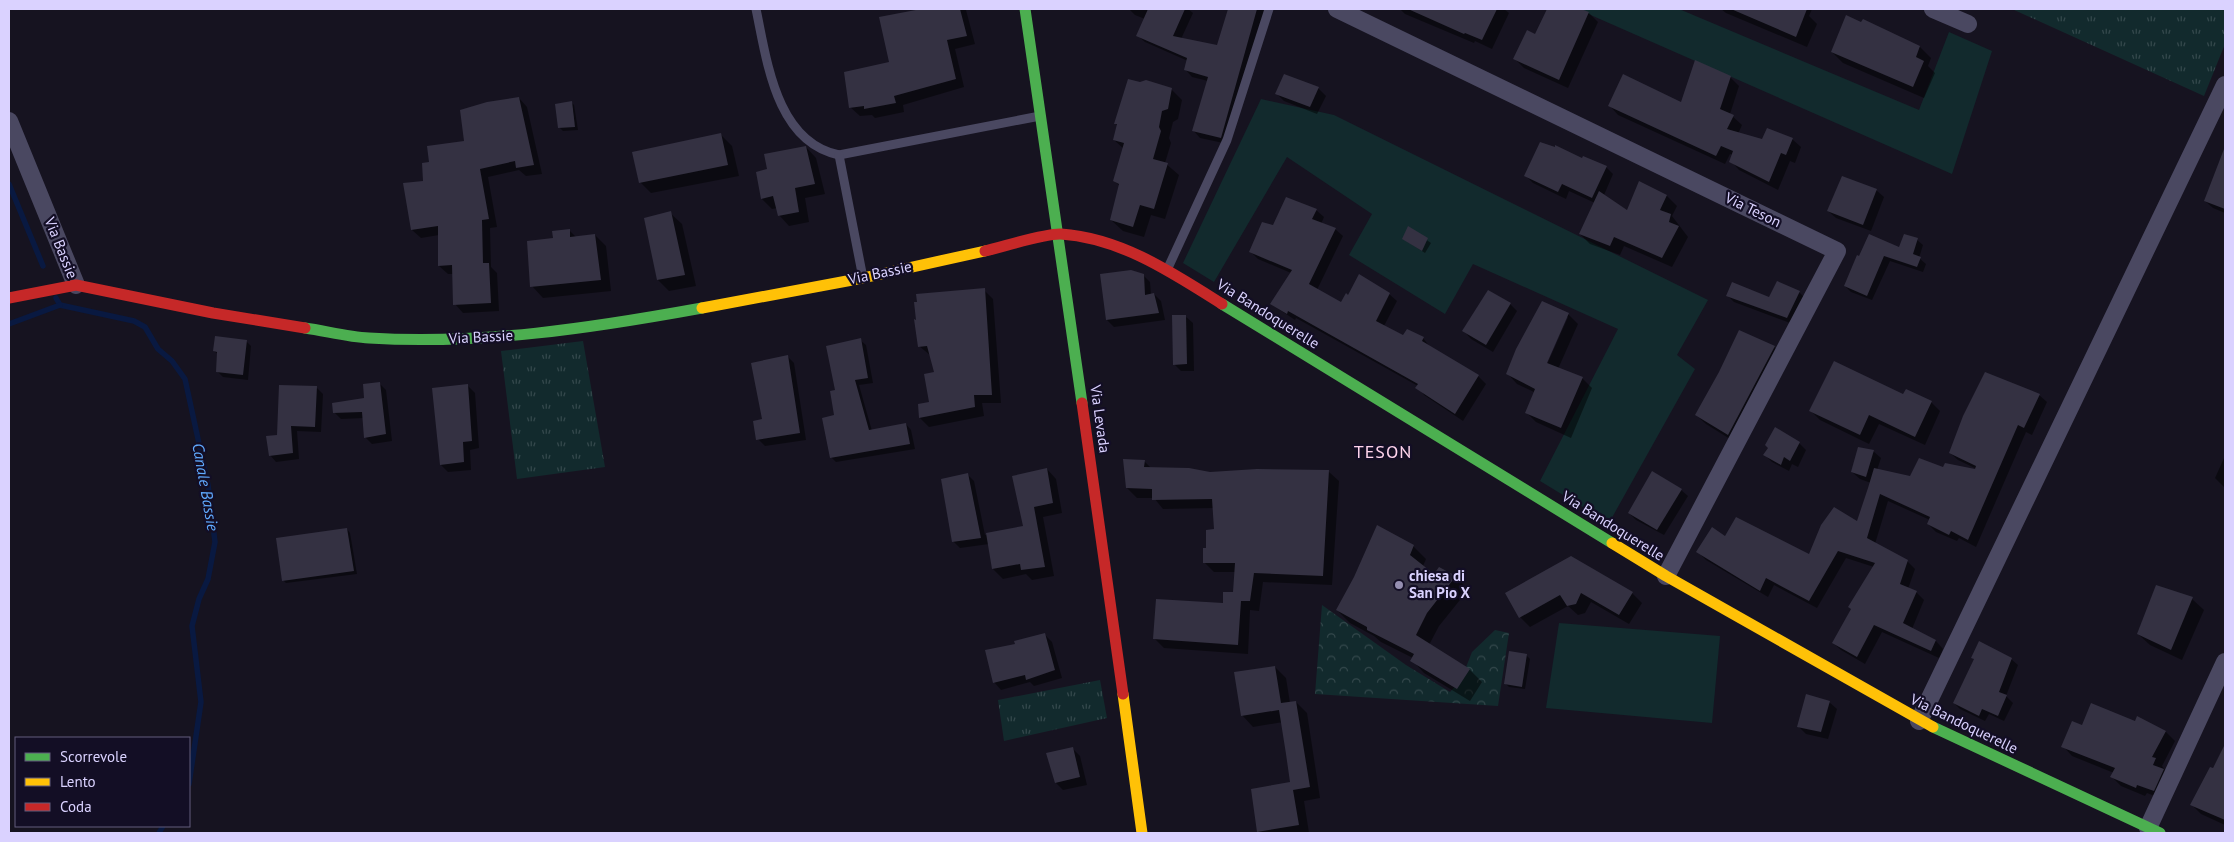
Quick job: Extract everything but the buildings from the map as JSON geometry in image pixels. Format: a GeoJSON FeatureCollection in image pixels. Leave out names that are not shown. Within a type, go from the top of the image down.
{"type":"FeatureCollection","features":[{"type":"Feature","properties":{"kind":"street","name":"Via Levada"},"geometry":{"type":"LineString","coordinates":[[1025,9],[1059,234],[1142,833]]}},
{"type":"Feature","properties":{"kind":"street","name":"Via Teson"},"geometry":{"type":"LineString","coordinates":[[1337,9],[1837,251],[1666,576]]}},
{"type":"Feature","properties":{"kind":"street"},"geometry":{"type":"LineString","coordinates":[[1932,9],[1968,24]]}},
{"type":"Feature","properties":{"kind":"street"},"geometry":{"type":"LineString","coordinates":[[1919,721],[2225,85]]}},
{"type":"Feature","properties":{"kind":"street","name":"Via Bassie"},"geometry":{"type":"LineString","coordinates":[[9,121],[76,286],[130,294],[213,313],[368,338],[502,337],[623,322],[863,278],[1059,234]]}},
{"type":"Feature","properties":{"kind":"street","name":"Via Bandoquerelle"},"geometry":{"type":"LineString","coordinates":[[1059,234],[1096,240],[1133,253],[1167,270],[1666,576],[1919,721],[2154,831]]}},
{"type":"Feature","properties":{"kind":"street"},"geometry":{"type":"LineString","coordinates":[[9,298],[27,293],[76,286]]}},
{"type":"Feature","properties":{"kind":"street"},"geometry":{"type":"LineString","coordinates":[[2154,831],[2225,662]]}},
{"type":"Feature","properties":{"kind":"lane"},"geometry":{"type":"LineString","coordinates":[[756,9],[772,86],[799,134],[831,154],[839,155],[1042,116]]}},
{"type":"Feature","properties":{"kind":"lane"},"geometry":{"type":"LineString","coordinates":[[1167,270],[1227,140],[1269,9]]}},
{"type":"Feature","properties":{"kind":"lane"},"geometry":{"type":"LineString","coordinates":[[839,155],[863,278]]}},
{"type":"Feature","properties":{"kind":"green space"},"geometry":{"type":"Polygon","coordinates":[[[1577,9],[1679,9],[1919,110],[1949,32],[1992,51],[1952,174],[1577,9]]]}},
{"type":"Feature","properties":{"kind":"green space"},"geometry":{"type":"Polygon","coordinates":[[[2012,9],[2225,9],[2225,44],[2204,96],[2012,9]]]}},
{"type":"Feature","properties":{"kind":"green space"},"geometry":{"type":"Polygon","coordinates":[[[1261,99],[1334,115],[1708,300],[1677,355],[1695,369],[1609,523],[1540,481],[1618,329],[1473,264],[1445,314],[1349,255],[1372,214],[1287,157],[1214,282],[1183,263],[1261,99]]]}},
{"type":"Feature","properties":{"kind":"green space"},"geometry":{"type":"Polygon","coordinates":[[[583,341],[605,467],[517,479],[501,351],[583,341]]]}},
{"type":"Feature","properties":{"kind":"green space"},"geometry":{"type":"Polygon","coordinates":[[[1322,605],[1406,665],[1450,692],[1461,680],[1472,652],[1495,630],[1509,633],[1498,706],[1315,694],[1322,605]]]}},
{"type":"Feature","properties":{"kind":"green space"},"geometry":{"type":"Polygon","coordinates":[[[1559,623],[1720,636],[1712,723],[1546,708],[1559,623]]]}},
{"type":"Feature","properties":{"kind":"green space"},"geometry":{"type":"Polygon","coordinates":[[[1100,680],[1107,718],[1004,741],[998,700],[1100,680]]]}},
{"type":"Feature","properties":{"kind":"waterway","name":"Canale Bassie"},"geometry":{"type":"LineString","coordinates":[[9,184],[43,266]]}},
{"type":"Feature","properties":{"kind":"waterway","name":"Canale Bassie"},"geometry":{"type":"LineString","coordinates":[[56,298],[60,305],[134,321],[145,327],[158,349],[172,361],[185,379],[208,485],[215,542],[208,579],[199,599],[192,626],[201,702],[190,777]]}},
{"type":"Feature","properties":{"kind":"waterway"},"geometry":{"type":"LineString","coordinates":[[9,324],[60,305]]}},
{"type":"Feature","properties":{"kind":"waterway","name":"Canale Bassie"},"geometry":{"type":"LineString","coordinates":[[159,833],[162,827]]}},
{"type":"Feature","properties":{"kind":"traffic: fast"},"geometry":{"type":"LineString","coordinates":[[1025,9],[1082,403]]}},
{"type":"Feature","properties":{"kind":"traffic: fast"},"geometry":{"type":"LineString","coordinates":[[1222,304],[1612,543]]}},
{"type":"Feature","properties":{"kind":"traffic: fast"},"geometry":{"type":"LineString","coordinates":[[305,328],[369,338],[411,340],[495,337],[578,328],[702,308]]}},
{"type":"Feature","properties":{"kind":"traffic: fast"},"geometry":{"type":"LineString","coordinates":[[1933,727],[2160,833]]}},
{"type":"Feature","properties":{"kind":"traffic: slow"},"geometry":{"type":"LineString","coordinates":[[702,308],[863,278],[985,251]]}},
{"type":"Feature","properties":{"kind":"traffic: slow"},"geometry":{"type":"LineString","coordinates":[[1612,543],[1666,576],[1933,727]]}},
{"type":"Feature","properties":{"kind":"traffic: slow"},"geometry":{"type":"LineString","coordinates":[[1123,694],[1142,833]]}},
{"type":"Feature","properties":{"kind":"traffic: jam"},"geometry":{"type":"LineString","coordinates":[[985,251],[1054,234],[1083,237],[1105,242],[1146,259],[1222,304]]}},
{"type":"Feature","properties":{"kind":"traffic: jam"},"geometry":{"type":"LineString","coordinates":[[9,298],[76,285],[213,313],[305,328]]}},
{"type":"Feature","properties":{"kind":"traffic: jam"},"geometry":{"type":"LineString","coordinates":[[1082,403],[1123,694]]}},
{"type":"Feature","properties":{"kind":"place","name":"chiesa di San Pio X"},"geometry":{"type":"Point","coordinates":[1399,585]}},
{"type":"Feature","properties":{"kind":"district","name":"TESON"},"geometry":{"type":"Point","coordinates":[1383,452]}}]}
